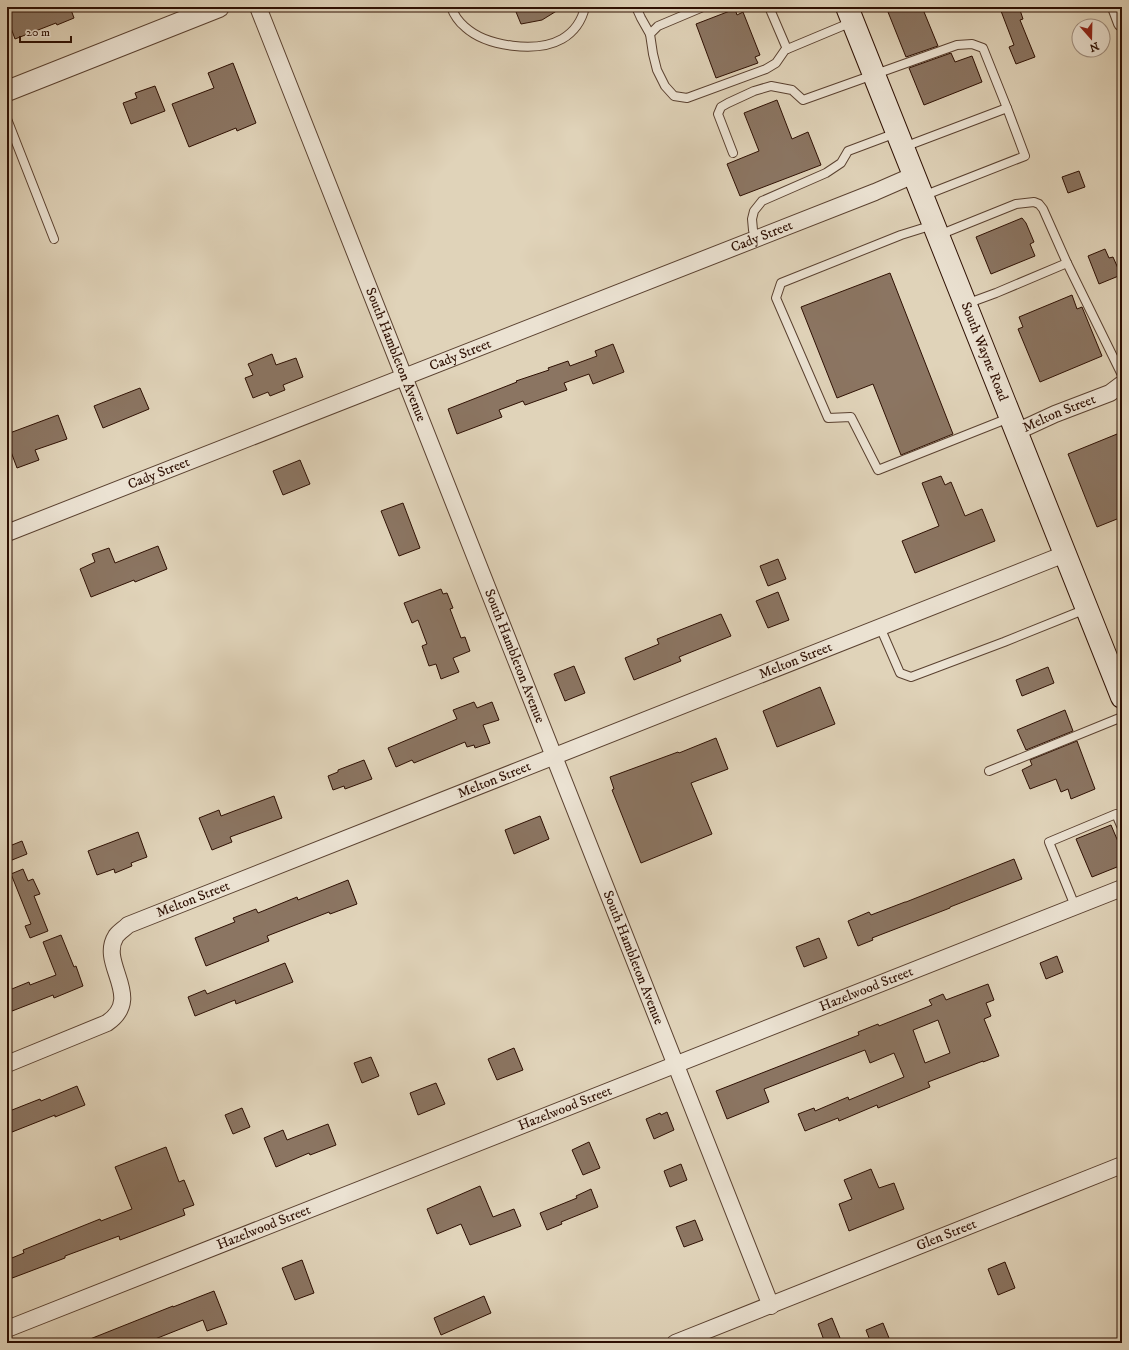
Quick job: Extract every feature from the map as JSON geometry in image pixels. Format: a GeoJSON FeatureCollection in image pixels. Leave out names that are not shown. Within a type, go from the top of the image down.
{"type":"FeatureCollection","features":[{"type":"Feature","properties":{"kind":"main road","name":"South Wayne Road"},"geometry":{"type":"LineString","coordinates":[[850,14],[1122,697]]}},
{"type":"Feature","properties":{"kind":"street"},"geometry":{"type":"LineString","coordinates":[[7,91],[219,7]]}},
{"type":"Feature","properties":{"kind":"street","name":"South Hambleton Avenue"},"geometry":{"type":"LineString","coordinates":[[258,7],[405,377],[553,757],[772,1306]]}},
{"type":"Feature","properties":{"kind":"street"},"geometry":{"type":"LineString","coordinates":[[1116,7],[1122,23]]}},
{"type":"Feature","properties":{"kind":"street","name":"Cady Street"},"geometry":{"type":"LineString","coordinates":[[7,533],[756,239],[914,175]]}},
{"type":"Feature","properties":{"kind":"street","name":"Melton Street"},"geometry":{"type":"LineString","coordinates":[[1014,425],[1055,414],[1110,393],[1122,384]]}},
{"type":"Feature","properties":{"kind":"street","name":"Melton Street"},"geometry":{"type":"LineString","coordinates":[[7,1064],[108,1023],[115,1018],[120,1010],[123,996],[121,984],[113,962],[112,947],[116,936],[128,925],[1065,554]]}},
{"type":"Feature","properties":{"kind":"street","name":"Hazelwood Street"},"geometry":{"type":"LineString","coordinates":[[7,1329],[1122,888]]}},
{"type":"Feature","properties":{"kind":"street","name":"Glen Street"},"geometry":{"type":"LineString","coordinates":[[675,1343],[772,1306],[1122,1165]]}},
{"type":"Feature","properties":{"kind":"lane"},"geometry":{"type":"LineString","coordinates":[[451,7],[454,15],[465,28],[478,36],[496,42],[526,47],[547,44],[562,39],[575,28],[582,18],[585,7]]}},
{"type":"Feature","properties":{"kind":"lane"},"geometry":{"type":"LineString","coordinates":[[636,7],[650,34],[652,54],[657,70],[665,86],[674,96],[687,98],[766,69],[776,63],[785,50],[850,14]]}},
{"type":"Feature","properties":{"kind":"lane"},"geometry":{"type":"LineString","coordinates":[[650,34],[658,26],[703,7]]}},
{"type":"Feature","properties":{"kind":"lane"},"geometry":{"type":"LineString","coordinates":[[769,7],[787,49]]}},
{"type":"Feature","properties":{"kind":"lane"},"geometry":{"type":"LineString","coordinates":[[733,153],[718,114],[721,107],[754,91],[771,86],[792,90],[803,100],[957,45],[972,44],[983,48],[1025,156],[922,196]]}},
{"type":"Feature","properties":{"kind":"lane"},"geometry":{"type":"LineString","coordinates":[[756,239],[752,219],[754,211],[762,201],[826,173],[841,163],[848,151],[900,140],[1007,108]]}},
{"type":"Feature","properties":{"kind":"lane"},"geometry":{"type":"LineString","coordinates":[[7,119],[54,239]]}},
{"type":"Feature","properties":{"kind":"lane"},"geometry":{"type":"LineString","coordinates":[[1014,425],[878,470],[851,417],[828,418],[776,298],[781,283],[901,235],[936,230],[1016,204],[1034,202],[1039,204],[1043,209],[1067,263],[1122,375]]}},
{"type":"Feature","properties":{"kind":"lane"},"geometry":{"type":"LineString","coordinates":[[965,304],[1067,263]]}},
{"type":"Feature","properties":{"kind":"lane"},"geometry":{"type":"LineString","coordinates":[[880,627],[900,673],[911,677],[1004,642],[1087,608]]}},
{"type":"Feature","properties":{"kind":"lane"},"geometry":{"type":"LineString","coordinates":[[989,771],[1122,717]]}},
{"type":"Feature","properties":{"kind":"lane"},"geometry":{"type":"LineString","coordinates":[[1075,906],[1049,842],[1116,814],[1122,828]]}},
{"type":"Feature","properties":{"kind":"lane"},"geometry":{"type":"LineString","coordinates":[[1122,1054],[1122,1062]]}},
{"type":"Feature","properties":{"kind":"building"},"geometry":{"type":"Polygon","coordinates":[[[15,7],[70,7],[74,18],[57,25],[56,23],[15,39],[7,17],[7,10],[15,7]]]}},
{"type":"Feature","properties":{"kind":"building"},"geometry":{"type":"Polygon","coordinates":[[[514,7],[563,7],[542,20],[521,24],[514,7]]]}},
{"type":"Feature","properties":{"kind":"building"},"geometry":{"type":"Polygon","coordinates":[[[886,7],[922,7],[938,46],[906,57],[886,7]]]}},
{"type":"Feature","properties":{"kind":"building"},"geometry":{"type":"Polygon","coordinates":[[[1013,7],[1019,7],[1023,19],[1020,20],[1035,57],[1016,64],[1009,47],[1014,45],[1001,11],[1013,7]]]}},
{"type":"Feature","properties":{"kind":"building"},"geometry":{"type":"Polygon","coordinates":[[[735,9],[737,15],[743,12],[760,55],[755,57],[758,63],[716,78],[696,24],[735,9]]]}},
{"type":"Feature","properties":{"kind":"building"},"geometry":{"type":"Polygon","coordinates":[[[951,53],[955,62],[972,56],[982,82],[924,105],[909,68],[951,53]]]}},
{"type":"Feature","properties":{"kind":"building"},"geometry":{"type":"Polygon","coordinates":[[[233,63],[256,123],[237,131],[236,128],[189,147],[172,104],[214,88],[208,73],[233,63]]]}},
{"type":"Feature","properties":{"kind":"building"},"geometry":{"type":"Polygon","coordinates":[[[155,86],[165,111],[131,124],[123,103],[137,98],[135,93],[155,86]]]}},
{"type":"Feature","properties":{"kind":"building"},"geometry":{"type":"Polygon","coordinates":[[[777,100],[792,139],[808,132],[821,165],[740,196],[727,164],[759,151],[744,113],[777,100]]]}},
{"type":"Feature","properties":{"kind":"building"},"geometry":{"type":"Polygon","coordinates":[[[1079,171],[1085,187],[1068,193],[1062,177],[1079,171]]]}},
{"type":"Feature","properties":{"kind":"building"},"geometry":{"type":"Polygon","coordinates":[[[1022,218],[1026,223],[1034,242],[1030,244],[1035,256],[991,274],[976,237],[1022,218]]]}},
{"type":"Feature","properties":{"kind":"building"},"geometry":{"type":"Polygon","coordinates":[[[1105,249],[1109,258],[1113,257],[1121,275],[1099,284],[1088,256],[1105,249]]]}},
{"type":"Feature","properties":{"kind":"building"},"geometry":{"type":"Polygon","coordinates":[[[890,273],[953,434],[901,455],[873,384],[837,398],[801,307],[890,273]]]}},
{"type":"Feature","properties":{"kind":"building"},"geometry":{"type":"Polygon","coordinates":[[[1072,295],[1077,309],[1082,307],[1102,356],[1040,382],[1018,329],[1023,327],[1019,317],[1072,295]]]}},
{"type":"Feature","properties":{"kind":"building"},"geometry":{"type":"Polygon","coordinates":[[[613,344],[624,372],[593,384],[589,374],[564,383],[567,390],[525,405],[523,401],[499,410],[502,417],[457,434],[448,409],[517,382],[516,381],[549,370],[548,368],[568,361],[570,366],[597,356],[595,351],[613,344]]]}},
{"type":"Feature","properties":{"kind":"building"},"geometry":{"type":"Polygon","coordinates":[[[272,354],[276,365],[296,358],[303,377],[283,385],[285,390],[270,396],[268,392],[253,398],[245,378],[253,375],[248,364],[272,354]]]}},
{"type":"Feature","properties":{"kind":"building"},"geometry":{"type":"Polygon","coordinates":[[[140,388],[149,409],[103,428],[94,406],[140,388]]]}},
{"type":"Feature","properties":{"kind":"building"},"geometry":{"type":"Polygon","coordinates":[[[58,415],[67,439],[35,450],[39,460],[17,468],[7,441],[7,434],[58,415]]]}},
{"type":"Feature","properties":{"kind":"building"},"geometry":{"type":"Polygon","coordinates":[[[1122,432],[1122,517],[1097,527],[1068,454],[1122,432]]]}},
{"type":"Feature","properties":{"kind":"building"},"geometry":{"type":"Polygon","coordinates":[[[300,460],[310,484],[283,495],[273,471],[300,460]]]}},
{"type":"Feature","properties":{"kind":"building"},"geometry":{"type":"Polygon","coordinates":[[[941,476],[945,485],[951,482],[965,516],[982,509],[995,541],[915,573],[902,541],[939,526],[922,483],[941,476]]]}},
{"type":"Feature","properties":{"kind":"building"},"geometry":{"type":"Polygon","coordinates":[[[403,503],[420,548],[399,556],[381,511],[403,503]]]}},
{"type":"Feature","properties":{"kind":"building"},"geometry":{"type":"Polygon","coordinates":[[[158,546],[167,569],[91,597],[80,569],[95,562],[92,554],[109,548],[115,563],[158,546]]]}},
{"type":"Feature","properties":{"kind":"building"},"geometry":{"type":"Polygon","coordinates":[[[778,559],[786,579],[768,586],[760,566],[778,559]]]}},
{"type":"Feature","properties":{"kind":"building"},"geometry":{"type":"Polygon","coordinates":[[[441,589],[443,594],[447,593],[453,608],[450,609],[461,638],[465,637],[470,651],[453,658],[459,672],[441,679],[436,664],[429,666],[422,646],[427,644],[418,620],[412,623],[404,603],[441,589]]]}},
{"type":"Feature","properties":{"kind":"building"},"geometry":{"type":"Polygon","coordinates":[[[778,592],[789,620],[768,628],[756,601],[778,592]]]}},
{"type":"Feature","properties":{"kind":"building"},"geometry":{"type":"Polygon","coordinates":[[[721,614],[731,636],[679,657],[681,661],[634,680],[625,658],[659,644],[657,639],[721,614]]]}},
{"type":"Feature","properties":{"kind":"building"},"geometry":{"type":"Polygon","coordinates":[[[574,666],[585,693],[565,701],[554,674],[574,666]]]}},
{"type":"Feature","properties":{"kind":"building"},"geometry":{"type":"Polygon","coordinates":[[[1048,667],[1054,683],[1022,696],[1016,680],[1048,667]]]}},
{"type":"Feature","properties":{"kind":"building"},"geometry":{"type":"Polygon","coordinates":[[[820,687],[835,724],[777,747],[763,711],[820,687]]]}},
{"type":"Feature","properties":{"kind":"building"},"geometry":{"type":"Polygon","coordinates":[[[474,702],[477,708],[492,702],[499,720],[483,725],[490,743],[475,748],[474,745],[467,747],[465,742],[414,763],[412,760],[396,767],[388,748],[457,719],[453,710],[474,702]]]}},
{"type":"Feature","properties":{"kind":"building"},"geometry":{"type":"Polygon","coordinates":[[[1065,710],[1073,731],[1026,750],[1017,730],[1065,710]]]}},
{"type":"Feature","properties":{"kind":"building"},"geometry":{"type":"Polygon","coordinates":[[[716,738],[728,769],[691,783],[712,834],[641,863],[612,790],[614,789],[610,777],[678,752],[679,753],[716,738]]]}},
{"type":"Feature","properties":{"kind":"building"},"geometry":{"type":"Polygon","coordinates":[[[1077,741],[1095,789],[1071,799],[1068,789],[1061,792],[1056,779],[1030,789],[1022,770],[1032,765],[1030,760],[1077,741]]]}},
{"type":"Feature","properties":{"kind":"building"},"geometry":{"type":"Polygon","coordinates":[[[364,760],[372,779],[345,789],[344,786],[333,790],[328,776],[338,772],[338,770],[364,760]]]}},
{"type":"Feature","properties":{"kind":"building"},"geometry":{"type":"Polygon","coordinates":[[[274,796],[282,818],[230,837],[232,842],[212,850],[199,818],[219,810],[221,816],[274,796]]]}},
{"type":"Feature","properties":{"kind":"building"},"geometry":{"type":"Polygon","coordinates":[[[540,816],[549,839],[514,854],[505,830],[540,816]]]}},
{"type":"Feature","properties":{"kind":"building"},"geometry":{"type":"Polygon","coordinates":[[[1111,825],[1122,851],[1122,865],[1092,877],[1076,839],[1111,825]]]}},
{"type":"Feature","properties":{"kind":"building"},"geometry":{"type":"Polygon","coordinates":[[[138,832],[147,857],[131,863],[132,866],[115,873],[114,869],[97,875],[88,851],[138,832]]]}},
{"type":"Feature","properties":{"kind":"building"},"geometry":{"type":"Polygon","coordinates":[[[22,841],[27,854],[7,862],[7,847],[22,841]]]}},
{"type":"Feature","properties":{"kind":"building"},"geometry":{"type":"Polygon","coordinates":[[[1014,859],[1022,879],[872,938],[873,940],[858,946],[848,921],[869,912],[871,915],[906,902],[1014,859]]]}},
{"type":"Feature","properties":{"kind":"building"},"geometry":{"type":"Polygon","coordinates":[[[23,869],[28,881],[33,879],[40,894],[34,896],[48,931],[30,938],[25,926],[31,924],[11,874],[23,869]]]}},
{"type":"Feature","properties":{"kind":"building"},"geometry":{"type":"Polygon","coordinates":[[[348,880],[357,904],[330,914],[329,912],[267,936],[269,941],[206,966],[195,938],[235,922],[233,918],[256,909],[258,913],[297,897],[298,900],[348,880]]]}},
{"type":"Feature","properties":{"kind":"building"},"geometry":{"type":"Polygon","coordinates":[[[61,935],[74,967],[76,966],[83,986],[54,998],[53,995],[7,1013],[7,991],[29,982],[30,985],[56,975],[43,942],[61,935]]]}},
{"type":"Feature","properties":{"kind":"building"},"geometry":{"type":"Polygon","coordinates":[[[819,938],[827,958],[804,967],[796,947],[819,938]]]}},
{"type":"Feature","properties":{"kind":"building"},"geometry":{"type":"Polygon","coordinates":[[[1057,956],[1063,972],[1046,979],[1040,963],[1057,956]]]}},
{"type":"Feature","properties":{"kind":"building"},"geometry":{"type":"Polygon","coordinates":[[[285,963],[293,982],[236,1004],[235,1000],[195,1016],[188,997],[205,990],[207,994],[285,963]]]}},
{"type":"Feature","properties":{"kind":"building"},"geometry":{"type":"Polygon","coordinates":[[[988,984],[994,1000],[986,1003],[991,1016],[984,1019],[999,1056],[928,1082],[930,1087],[878,1108],[877,1105],[839,1121],[838,1118],[805,1131],[798,1114],[814,1108],[815,1111],[848,1097],[849,1100],[904,1077],[894,1053],[870,1063],[865,1050],[764,1089],[769,1102],[727,1119],[716,1091],[859,1035],[858,1032],[878,1024],[879,1026],[932,1005],[929,1000],[943,994],[946,1000],[988,984]],[[938,1020],[913,1030],[925,1063],[950,1053],[938,1020]]]}},
{"type":"Feature","properties":{"kind":"building"},"geometry":{"type":"Polygon","coordinates":[[[514,1048],[523,1070],[497,1080],[488,1059],[514,1048]]]}},
{"type":"Feature","properties":{"kind":"building"},"geometry":{"type":"Polygon","coordinates":[[[371,1057],[379,1076],[362,1083],[354,1063],[371,1057]]]}},
{"type":"Feature","properties":{"kind":"building"},"geometry":{"type":"Polygon","coordinates":[[[436,1083],[445,1104],[418,1115],[410,1093],[436,1083]]]}},
{"type":"Feature","properties":{"kind":"building"},"geometry":{"type":"Polygon","coordinates":[[[77,1086],[85,1105],[7,1134],[7,1112],[40,1099],[41,1101],[77,1086]]]}},
{"type":"Feature","properties":{"kind":"building"},"geometry":{"type":"Polygon","coordinates":[[[242,1108],[250,1127],[233,1134],[225,1115],[242,1108]]]}},
{"type":"Feature","properties":{"kind":"building"},"geometry":{"type":"Polygon","coordinates":[[[667,1112],[674,1130],[654,1139],[646,1119],[660,1113],[661,1115],[667,1112]]]}},
{"type":"Feature","properties":{"kind":"building"},"geometry":{"type":"Polygon","coordinates":[[[328,1124],[336,1145],[310,1155],[309,1153],[276,1167],[264,1138],[283,1130],[287,1140],[328,1124]]]}},
{"type":"Feature","properties":{"kind":"building"},"geometry":{"type":"Polygon","coordinates":[[[589,1142],[600,1168],[583,1175],[572,1150],[589,1142]]]}},
{"type":"Feature","properties":{"kind":"building"},"geometry":{"type":"Polygon","coordinates":[[[166,1147],[179,1182],[184,1180],[194,1205],[183,1209],[185,1215],[120,1240],[119,1236],[7,1280],[7,1260],[24,1253],[23,1250],[100,1219],[101,1221],[132,1209],[115,1167],[166,1147]]]}},
{"type":"Feature","properties":{"kind":"building"},"geometry":{"type":"Polygon","coordinates":[[[681,1164],[687,1180],[670,1187],[664,1171],[681,1164]]]}},
{"type":"Feature","properties":{"kind":"building"},"geometry":{"type":"Polygon","coordinates":[[[871,1169],[879,1188],[894,1183],[904,1209],[849,1231],[839,1204],[852,1199],[844,1180],[871,1169]]]}},
{"type":"Feature","properties":{"kind":"building"},"geometry":{"type":"Polygon","coordinates":[[[480,1186],[493,1217],[514,1209],[521,1226],[470,1245],[461,1224],[437,1234],[427,1209],[480,1186]]]}},
{"type":"Feature","properties":{"kind":"building"},"geometry":{"type":"Polygon","coordinates":[[[591,1189],[598,1207],[561,1222],[562,1224],[547,1230],[540,1213],[577,1198],[576,1196],[591,1189]]]}},
{"type":"Feature","properties":{"kind":"building"},"geometry":{"type":"Polygon","coordinates":[[[695,1220],[703,1240],[684,1247],[676,1227],[695,1220]]]}},
{"type":"Feature","properties":{"kind":"building"},"geometry":{"type":"Polygon","coordinates":[[[302,1260],[314,1293],[295,1300],[282,1268],[302,1260]]]}},
{"type":"Feature","properties":{"kind":"building"},"geometry":{"type":"Polygon","coordinates":[[[1005,1262],[1015,1288],[998,1295],[988,1269],[1005,1262]]]}},
{"type":"Feature","properties":{"kind":"building"},"geometry":{"type":"Polygon","coordinates":[[[214,1291],[227,1324],[207,1331],[203,1320],[145,1343],[80,1343],[173,1306],[214,1291]]]}},
{"type":"Feature","properties":{"kind":"building"},"geometry":{"type":"Polygon","coordinates":[[[484,1296],[491,1313],[441,1335],[434,1318],[484,1296]]]}},
{"type":"Feature","properties":{"kind":"building"},"geometry":{"type":"Polygon","coordinates":[[[832,1318],[842,1343],[825,1343],[818,1324],[832,1318]]]}},
{"type":"Feature","properties":{"kind":"building"},"geometry":{"type":"Polygon","coordinates":[[[883,1323],[891,1343],[871,1343],[866,1330],[883,1323]]]}}]}
